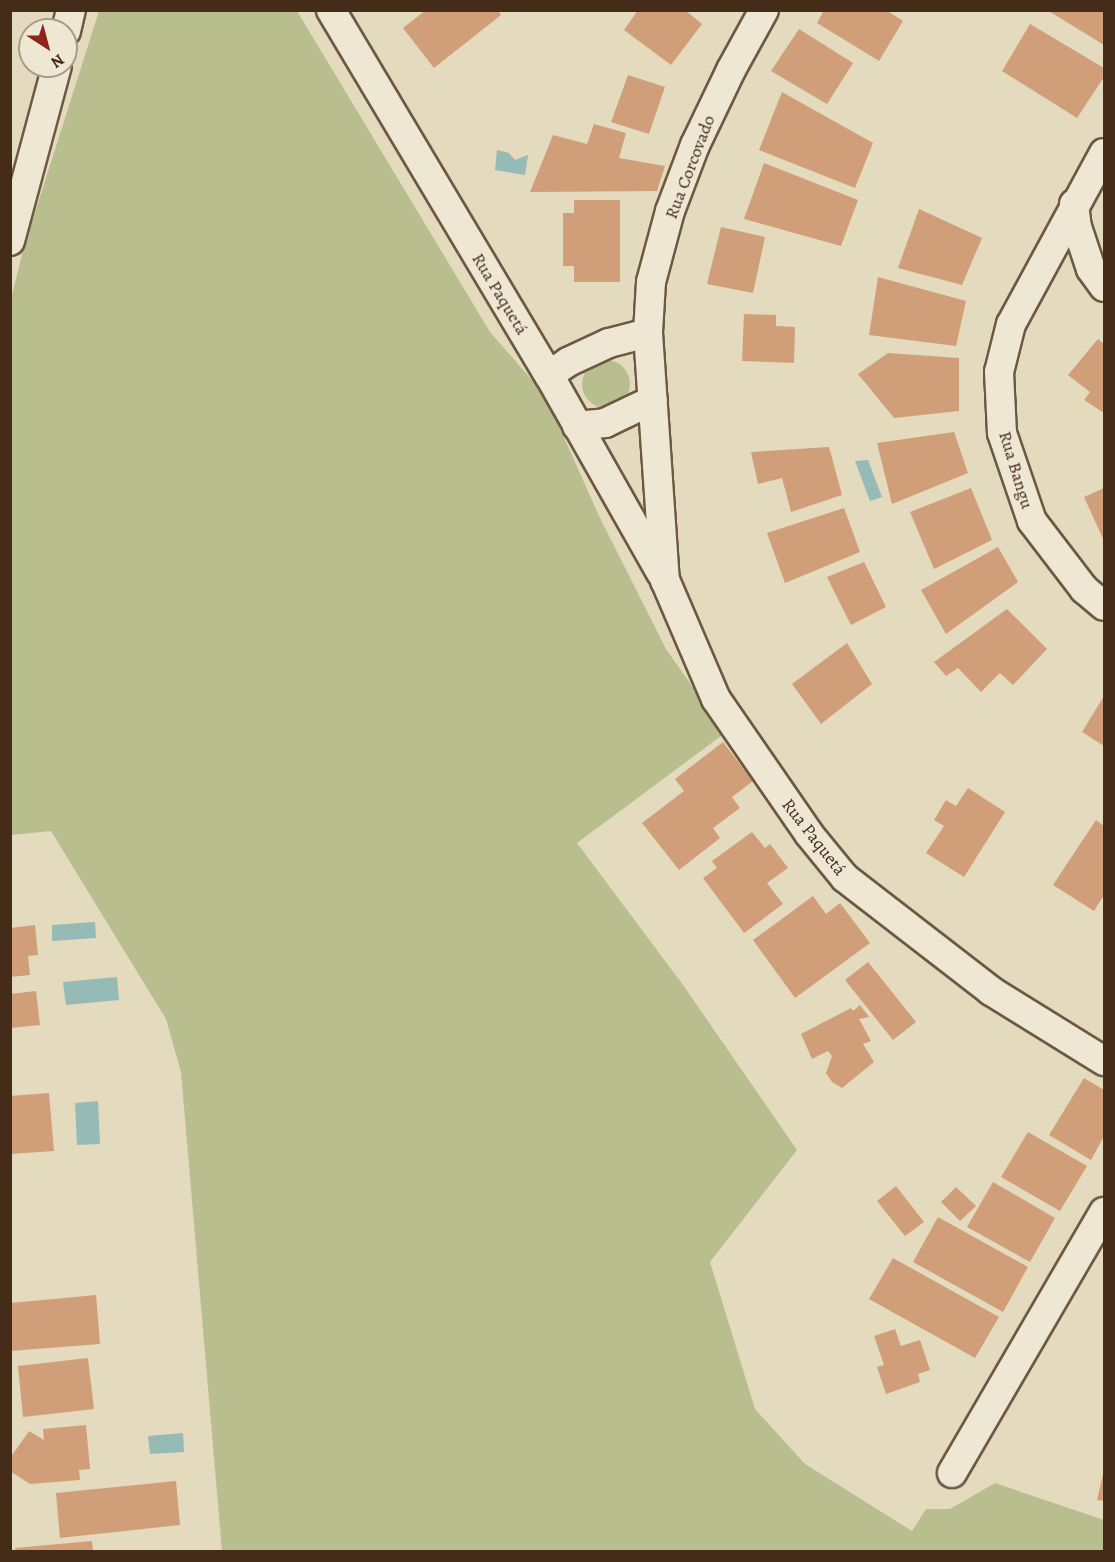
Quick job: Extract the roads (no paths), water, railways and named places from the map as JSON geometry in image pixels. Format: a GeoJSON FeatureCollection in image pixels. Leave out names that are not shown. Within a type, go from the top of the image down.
{"type":"FeatureCollection","features":[{"type":"Feature","properties":{"kind":"street","name":"Rua Paquetá"},"geometry":{"type":"LineString","coordinates":[[331,10],[549,375],[665,580],[716,699],[796,816],[845,878],[991,991],[1104,1061]]}},
{"type":"Feature","properties":{"kind":"street","name":"Rua Corcovado"},"geometry":{"type":"LineString","coordinates":[[648,333],[651,282],[670,211],[700,134],[731,70],[764,10]]}},
{"type":"Feature","properties":{"kind":"street"},"geometry":{"type":"LineString","coordinates":[[10,241],[54,78]]}},
{"type":"Feature","properties":{"kind":"street","name":"Rua Bangu"},"geometry":{"type":"LineString","coordinates":[[1104,153],[1074,204],[1055,249],[1011,324],[999,372],[1002,433],[1032,521],[1084,589],[1104,606]]}},
{"type":"Feature","properties":{"kind":"street"},"geometry":{"type":"LineString","coordinates":[[1074,204],[1077,227],[1091,269],[1104,287]]}},
{"type":"Feature","properties":{"kind":"street","name":"Rua Paquetá"},"geometry":{"type":"LineString","coordinates":[[648,333],[665,580]]}},
{"type":"Feature","properties":{"kind":"street"},"geometry":{"type":"LineString","coordinates":[[549,375],[567,362],[609,343],[648,333]]}},
{"type":"Feature","properties":{"kind":"street"},"geometry":{"type":"LineString","coordinates":[[577,426],[604,423],[632,412],[653,400]]}},
{"type":"Feature","properties":{"kind":"street"},"geometry":{"type":"LineString","coordinates":[[952,1473],[1104,1212]]}},
{"type":"Feature","properties":{"kind":"water"},"geometry":{"type":"Polygon","coordinates":[[[497,150],[509,153],[515,160],[528,155],[525,175],[495,170],[497,150]]]}},
{"type":"Feature","properties":{"kind":"water"},"geometry":{"type":"Polygon","coordinates":[[[868,460],[882,497],[870,501],[855,461],[868,460]]]}},
{"type":"Feature","properties":{"kind":"water"},"geometry":{"type":"Polygon","coordinates":[[[95,922],[96,938],[52,941],[52,925],[95,922]]]}},
{"type":"Feature","properties":{"kind":"water"},"geometry":{"type":"Polygon","coordinates":[[[117,977],[119,1000],[66,1005],[63,982],[117,977]]]}},
{"type":"Feature","properties":{"kind":"water"},"geometry":{"type":"Polygon","coordinates":[[[98,1101],[100,1144],[77,1145],[75,1103],[98,1101]]]}},
{"type":"Feature","properties":{"kind":"water"},"geometry":{"type":"Polygon","coordinates":[[[183,1433],[184,1452],[150,1454],[148,1436],[183,1433]]]}}]}
